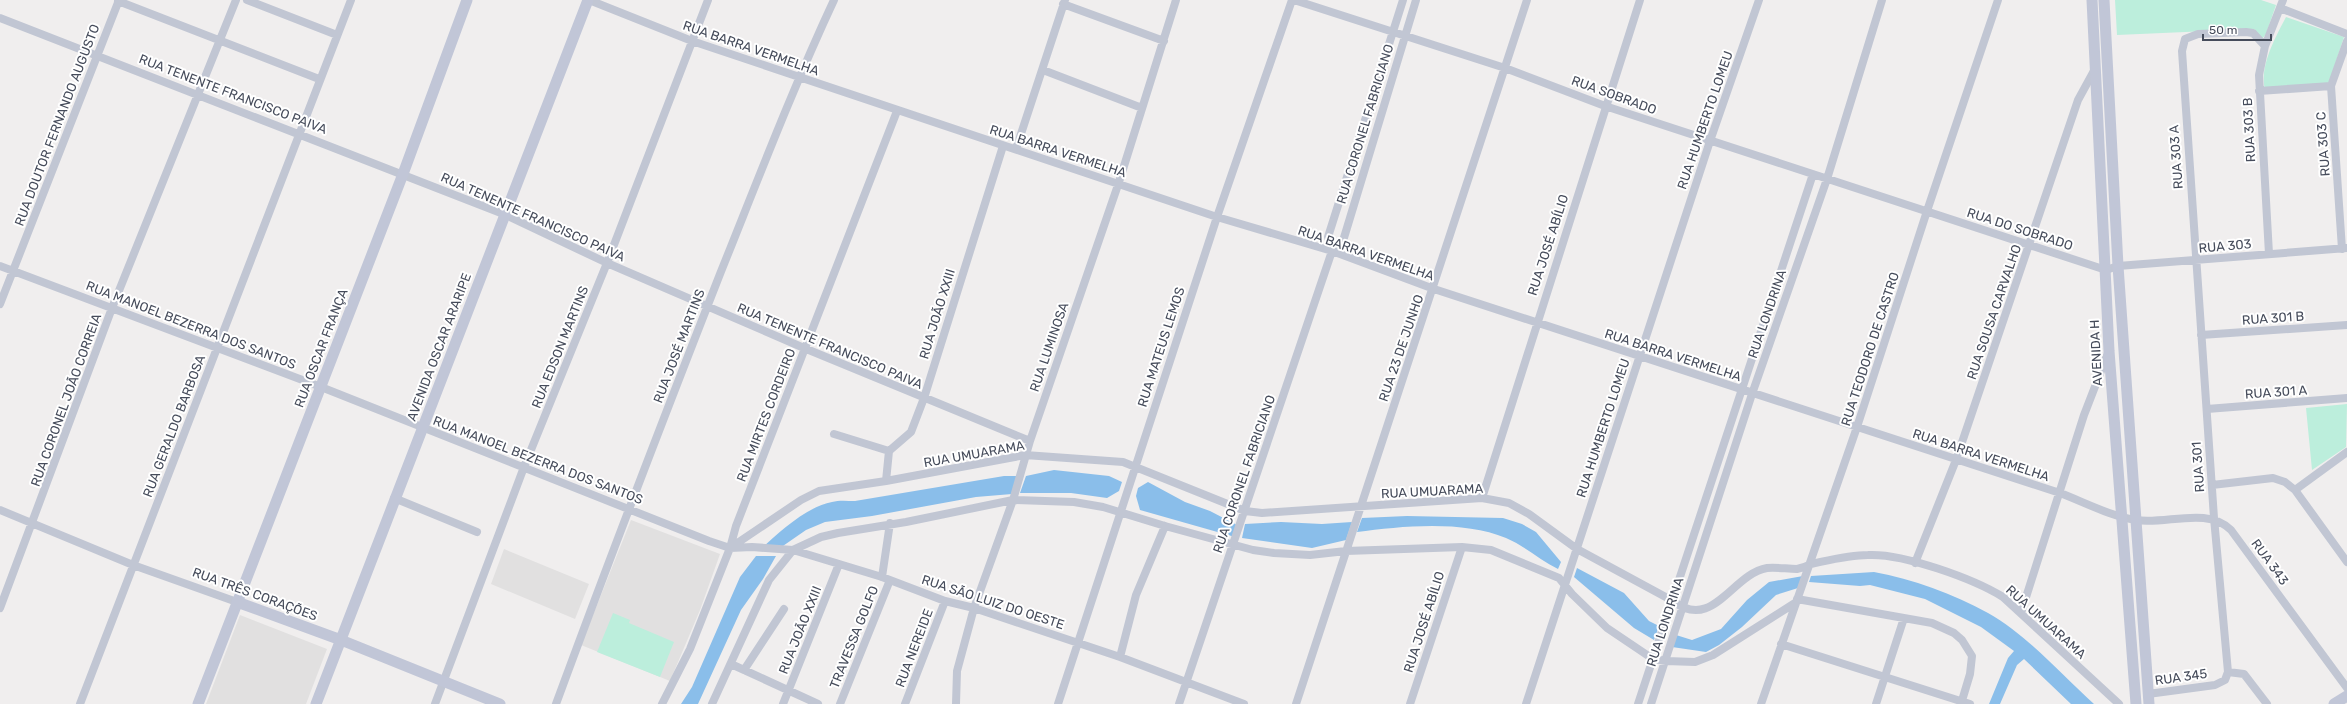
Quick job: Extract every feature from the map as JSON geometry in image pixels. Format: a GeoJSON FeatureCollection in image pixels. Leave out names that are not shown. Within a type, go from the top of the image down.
{"type":"FeatureCollection","features":[{"type":"Feature","properties":{"kind":"street","name":"RUA CORONEL JOÃO CORREIA"},"geometry":{"type":"LineString","coordinates":[[0,608],[33,524],[112,308],[236,0]]}},
{"type":"Feature","properties":{"kind":"street"},"geometry":{"type":"LineString","coordinates":[[247,0],[337,35]]}},
{"type":"Feature","properties":{"kind":"street","name":"RUA GERALDO BARBOSA"},"geometry":{"type":"LineString","coordinates":[[80,704],[319,79],[351,0]]}},
{"type":"Feature","properties":{"kind":"street","name":"RUA OSCAR FRANÇA"},"geometry":{"type":"LineString","coordinates":[[198,704],[403,174],[466,0]]}},
{"type":"Feature","properties":{"kind":"street","name":"RUA BARRA VERMELHA"},"geometry":{"type":"LineString","coordinates":[[589,0],[692,41],[897,111],[1119,182],[1217,217],[1332,252],[1434,289],[1752,394],[2060,493],[2137,520]]}},
{"type":"Feature","properties":{"kind":"street","name":"AVENIDA OSCAR ARARIPE"},"geometry":{"type":"LineString","coordinates":[[316,704],[394,498],[589,0]]}},
{"type":"Feature","properties":{"kind":"street","name":"RUA EDSON MARTINS"},"geometry":{"type":"LineString","coordinates":[[436,704],[524,467],[607,263],[708,0]]}},
{"type":"Feature","properties":{"kind":"street","name":"RUA JOSÉ MARTINS"},"geometry":{"type":"LineString","coordinates":[[556,704],[628,508],[798,77],[834,0]]}},
{"type":"Feature","properties":{"kind":"street","name":"RUA LUMINOSA"},"geometry":{"type":"LineString","coordinates":[[956,704],[957,671],[974,608],[1013,500],[1025,455],[1119,182],[1176,0]]}},
{"type":"Feature","properties":{"kind":"street","name":"RUA SOBRADO"},"geometry":{"type":"LineString","coordinates":[[1293,0],[1505,68],[1605,106],[1927,211]]}},
{"type":"Feature","properties":{"kind":"street","name":"RUA MATEUS LEMOS"},"geometry":{"type":"LineString","coordinates":[[1058,704],[1122,512],[1134,466],[1217,217],[1293,0]]}},
{"type":"Feature","properties":{"kind":"street","name":"RUA CORONEL FABRICIANO"},"geometry":{"type":"LineString","coordinates":[[1332,252],[1328,237],[1403,0]]}},
{"type":"Feature","properties":{"kind":"street","name":"RUA CORONEL FABRICIANO"},"geometry":{"type":"LineString","coordinates":[[1180,704],[1186,682],[1332,252],[1343,241],[1404,35],[1416,0]]}},
{"type":"Feature","properties":{"kind":"street","name":"RUA 23 DE JUNHO"},"geometry":{"type":"LineString","coordinates":[[1296,704],[1360,506],[1434,289],[1527,0]]}},
{"type":"Feature","properties":{"kind":"street","name":"RUA JOSÉ ABÍLIO"},"geometry":{"type":"LineString","coordinates":[[1482,498],[1536,322],[1640,0]]}},
{"type":"Feature","properties":{"kind":"street","name":"RUA HUMBERTO LOMEU"},"geometry":{"type":"LineString","coordinates":[[1526,704],[1710,141],[1759,0]]}},
{"type":"Feature","properties":{"kind":"street","name":"RUA LONDRINA"},"geometry":{"type":"LineString","coordinates":[[1651,704],[1752,394],[1827,179],[1882,0]]}},
{"type":"Feature","properties":{"kind":"street","name":"RUA TEODORO DE CASTRO"},"geometry":{"type":"LineString","coordinates":[[1761,704],[1796,601],[1811,565],[1998,0]]}},
{"type":"Feature","properties":{"kind":"street","name":"AVENIDA H"},"geometry":{"type":"LineString","coordinates":[[2092,0],[2109,351],[2123,516],[2136,704]]}},
{"type":"Feature","properties":{"kind":"street"},"geometry":{"type":"LineString","coordinates":[[2104,0],[2118,266],[2137,520],[2148,699]]}},
{"type":"Feature","properties":{"kind":"street"},"geometry":{"type":"LineString","coordinates":[[118,1],[319,79]]}},
{"type":"Feature","properties":{"kind":"street","name":"RUA DOUTOR FERNANDO AUGUSTO"},"geometry":{"type":"LineString","coordinates":[[0,304],[118,1]]}},
{"type":"Feature","properties":{"kind":"street"},"geometry":{"type":"LineString","coordinates":[[1016,149],[1064,2],[1164,41]]}},
{"type":"Feature","properties":{"kind":"street"},"geometry":{"type":"LineString","coordinates":[[2282,4],[2347,34]]}},
{"type":"Feature","properties":{"kind":"street","name":"RUA 303 B"},"geometry":{"type":"LineString","coordinates":[[2269,254],[2259,75],[2265,46],[2282,4]]}},
{"type":"Feature","properties":{"kind":"street","name":"RUA TENENTE FRANCISCO PAIVA"},"geometry":{"type":"LineString","coordinates":[[0,18],[97,54],[506,215],[607,263],[804,348],[1030,441]]}},
{"type":"Feature","properties":{"kind":"street","name":"RUA 303 A"},"geometry":{"type":"LineString","coordinates":[[2195,261],[2182,51],[2185,39],[2198,34],[2246,32],[2252,33],[2265,46]]}},
{"type":"Feature","properties":{"kind":"street","name":"RUA 303 C"},"geometry":{"type":"LineString","coordinates":[[2344,248],[2331,86],[2347,41]]}},
{"type":"Feature","properties":{"kind":"street"},"geometry":{"type":"LineString","coordinates":[[2094,51],[2107,50]]}},
{"type":"Feature","properties":{"kind":"street","name":"RUA SOUSA CARVALHO"},"geometry":{"type":"LineString","coordinates":[[1915,563],[1956,460],[2078,100],[2095,69]]}},
{"type":"Feature","properties":{"kind":"street"},"geometry":{"type":"LineString","coordinates":[[1043,70],[1142,108]]}},
{"type":"Feature","properties":{"kind":"street"},"geometry":{"type":"LineString","coordinates":[[2259,91],[2331,86]]}},
{"type":"Feature","properties":{"kind":"street","name":"RUA MIRTES CORDEIRO"},"geometry":{"type":"LineString","coordinates":[[662,704],[690,649],[730,548],[736,526],[804,348],[897,111]]}},
{"type":"Feature","properties":{"kind":"street","name":"RUA JOÃO XXIII"},"geometry":{"type":"LineString","coordinates":[[889,451],[911,432],[924,398],[1003,146]]}},
{"type":"Feature","properties":{"kind":"street","name":"RUA LONDRINA"},"geometry":{"type":"LineString","coordinates":[[1638,704],[1813,174]]}},
{"type":"Feature","properties":{"kind":"street","name":"RUA DO SOBRADO"},"geometry":{"type":"LineString","coordinates":[[1927,211],[2106,270]]}},
{"type":"Feature","properties":{"kind":"street","name":"RUA 303"},"geometry":{"type":"LineString","coordinates":[[2106,270],[2118,266],[2344,248]]}},
{"type":"Feature","properties":{"kind":"street","name":"RUA 301"},"geometry":{"type":"LineString","coordinates":[[2195,261],[2214,518],[2228,672]]}},
{"type":"Feature","properties":{"kind":"street","name":"RUA MANOEL BEZERRA DOS SANTOS"},"geometry":{"type":"LineString","coordinates":[[0,266],[321,387],[730,548]]}},
{"type":"Feature","properties":{"kind":"street","name":"RUA 301 B"},"geometry":{"type":"LineString","coordinates":[[2201,335],[2347,325]]}},
{"type":"Feature","properties":{"kind":"street"},"geometry":{"type":"LineString","coordinates":[[2021,613],[2084,415],[2109,351]]}},
{"type":"Feature","properties":{"kind":"street"},"geometry":{"type":"LineString","coordinates":[[2112,380],[2126,379]]}},
{"type":"Feature","properties":{"kind":"street","name":"RUA 301 A"},"geometry":{"type":"LineString","coordinates":[[2207,409],[2347,398]]}},
{"type":"Feature","properties":{"kind":"street"},"geometry":{"type":"LineString","coordinates":[[834,434],[889,451],[886,482]]}},
{"type":"Feature","properties":{"kind":"street"},"geometry":{"type":"LineString","coordinates":[[2295,490],[2347,452]]}},
{"type":"Feature","properties":{"kind":"street","name":"RUA UMUARAMA"},"geometry":{"type":"LineString","coordinates":[[730,548],[801,500],[819,491],[886,482],[1025,455],[1122,462],[1245,511],[1262,513],[1482,498],[1509,503],[1529,514],[1577,549],[1673,601],[1682,608],[1702,609],[1712,605],[1746,578],[1757,571],[1766,568],[1798,569],[1811,565],[1868,555],[1880,555],[1915,563],[1988,588],[2021,613],[2119,704]]}},
{"type":"Feature","properties":{"kind":"street"},"geometry":{"type":"LineString","coordinates":[[2212,484],[2274,478],[2285,482],[2295,490],[2347,562]]}},
{"type":"Feature","properties":{"kind":"street"},"geometry":{"type":"LineString","coordinates":[[394,498],[478,532]]}},
{"type":"Feature","properties":{"kind":"street"},"geometry":{"type":"LineString","coordinates":[[713,704],[769,580],[793,550],[822,537],[1013,500],[1074,502],[1122,512],[1164,526],[1233,545],[1274,554],[1310,555],[1346,551],[1462,548],[1491,550],[1559,578],[1607,628],[1653,659],[1666,661],[1695,662],[1713,655],[1796,601],[1932,623],[1954,633],[1962,640],[1972,656],[1970,674],[1961,703]]}},
{"type":"Feature","properties":{"kind":"street","name":"RUA TRÊS CORAÇÕES"},"geometry":{"type":"LineString","coordinates":[[0,510],[133,564],[341,640],[444,680],[500,704]]}},
{"type":"Feature","properties":{"kind":"street"},"geometry":{"type":"LineString","coordinates":[[2137,520],[2214,518]]}},
{"type":"Feature","properties":{"kind":"street","name":"RUA 343"},"geometry":{"type":"LineString","coordinates":[[2214,518],[2232,530],[2347,688]]}},
{"type":"Feature","properties":{"kind":"street","name":"TRAVESSA GOLFO"},"geometry":{"type":"LineString","coordinates":[[840,704],[886,578],[890,524]]}},
{"type":"Feature","properties":{"kind":"street"},"geometry":{"type":"LineString","coordinates":[[1120,657],[1136,595],[1164,526]]}},
{"type":"Feature","properties":{"kind":"street"},"geometry":{"type":"LineString","coordinates":[[1691,543],[1702,547]]}},
{"type":"Feature","properties":{"kind":"street","name":"RUA SÃO LUIZ DO OESTE"},"geometry":{"type":"LineString","coordinates":[[730,548],[752,547],[793,550],[886,578],[945,601],[974,608],[1120,657],[1244,704]]}},
{"type":"Feature","properties":{"kind":"street","name":"RUA JOSÉ ABÍLIO"},"geometry":{"type":"LineString","coordinates":[[1410,704],[1462,548]]}},
{"type":"Feature","properties":{"kind":"street","name":"RUA JOÃO XXIII"},"geometry":{"type":"LineString","coordinates":[[783,704],[839,564]]}},
{"type":"Feature","properties":{"kind":"street","name":"RUA NEREIDE"},"geometry":{"type":"LineString","coordinates":[[905,704],[945,601]]}},
{"type":"Feature","properties":{"kind":"street"},"geometry":{"type":"LineString","coordinates":[[744,670],[784,609]]}},
{"type":"Feature","properties":{"kind":"street"},"geometry":{"type":"LineString","coordinates":[[1876,704],[1904,618]]}},
{"type":"Feature","properties":{"kind":"street"},"geometry":{"type":"LineString","coordinates":[[1781,644],[1961,703],[1970,704]]}},
{"type":"Feature","properties":{"kind":"street"},"geometry":{"type":"LineString","coordinates":[[731,664],[818,704]]}},
{"type":"Feature","properties":{"kind":"street"},"geometry":{"type":"LineString","coordinates":[[2228,672],[2244,674],[2267,704]]}},
{"type":"Feature","properties":{"kind":"street","name":"RUA 345"},"geometry":{"type":"LineString","coordinates":[[2148,699],[2215,685],[2225,680],[2228,672]]}},
{"type":"Feature","properties":{"kind":"street"},"geometry":{"type":"LineString","coordinates":[[2334,704],[2347,696]]}},
{"type":"Feature","properties":{"kind":"shaded area"},"geometry":{"type":"Polygon","coordinates":[[[631,520],[720,554],[700,610],[670,681],[581,645],[631,520]]]}},
{"type":"Feature","properties":{"kind":"shaded area"},"geometry":{"type":"Polygon","coordinates":[[[504,549],[589,584],[575,619],[491,584],[504,549]]]}},
{"type":"Feature","properties":{"kind":"shaded area"},"geometry":{"type":"Polygon","coordinates":[[[240,615],[327,649],[306,704],[206,704],[240,615]]]}},
{"type":"Feature","properties":{"kind":"green space"},"geometry":{"type":"Polygon","coordinates":[[[2115,0],[2261,0],[2276,5],[2266,34],[2262,39],[2254,29],[2117,35],[2115,0]]]}},
{"type":"Feature","properties":{"kind":"green space"},"geometry":{"type":"Polygon","coordinates":[[[2286,17],[2344,37],[2328,86],[2265,90],[2264,72],[2266,62],[2273,43],[2286,17]]]}},
{"type":"Feature","properties":{"kind":"green space"},"geometry":{"type":"Polygon","coordinates":[[[2347,404],[2346,447],[2312,470],[2306,408],[2347,404]]]}},
{"type":"Feature","properties":{"kind":"green space"},"geometry":{"type":"Polygon","coordinates":[[[613,613],[630,620],[629,623],[674,642],[660,677],[597,652],[613,613]]]}},
{"type":"Feature","properties":{"kind":"water"},"geometry":{"type":"Polygon","coordinates":[[[1054,470],[1109,476],[1122,482],[1119,491],[1107,498],[1071,493],[1020,493],[1026,476],[1054,470]]]}},
{"type":"Feature","properties":{"kind":"water"},"geometry":{"type":"Polygon","coordinates":[[[1004,476],[1017,476],[1012,494],[976,497],[872,516],[825,522],[806,530],[780,548],[762,548],[794,520],[823,504],[837,501],[855,501],[1004,476]]]}},
{"type":"Feature","properties":{"kind":"water"},"geometry":{"type":"Polygon","coordinates":[[[1148,482],[1185,502],[1210,511],[1237,525],[1235,537],[1140,510],[1136,496],[1138,488],[1148,482]]]}},
{"type":"Feature","properties":{"kind":"water"},"geometry":{"type":"Polygon","coordinates":[[[1407,516],[1503,518],[1522,524],[1536,532],[1561,562],[1558,569],[1506,538],[1489,532],[1471,529],[1432,526],[1357,532],[1362,518],[1407,516]]]}},
{"type":"Feature","properties":{"kind":"water"},"geometry":{"type":"Polygon","coordinates":[[[1281,522],[1322,524],[1352,522],[1346,540],[1312,548],[1242,538],[1245,524],[1281,522]]]}},
{"type":"Feature","properties":{"kind":"water"},"geometry":{"type":"Polygon","coordinates":[[[756,556],[776,556],[763,579],[741,610],[698,704],[681,704],[692,687],[740,577],[756,556]]]}},
{"type":"Feature","properties":{"kind":"water"},"geometry":{"type":"Polygon","coordinates":[[[1577,568],[1624,593],[1649,621],[1659,626],[1654,640],[1634,628],[1574,577],[1577,568]]]}},
{"type":"Feature","properties":{"kind":"water"},"geometry":{"type":"Polygon","coordinates":[[[1874,572],[1932,588],[1988,613],[2016,632],[2030,644],[2094,704],[2071,704],[2024,659],[2017,665],[2000,704],[1989,704],[2008,658],[2014,651],[1981,627],[1925,599],[1870,585],[1860,586],[1809,582],[1811,576],[1874,572]]]}},
{"type":"Feature","properties":{"kind":"water"},"geometry":{"type":"Polygon","coordinates":[[[1803,576],[1798,588],[1776,595],[1742,627],[1719,645],[1706,652],[1672,647],[1676,635],[1692,640],[1721,629],[1747,600],[1769,582],[1803,576]]]}}]}
